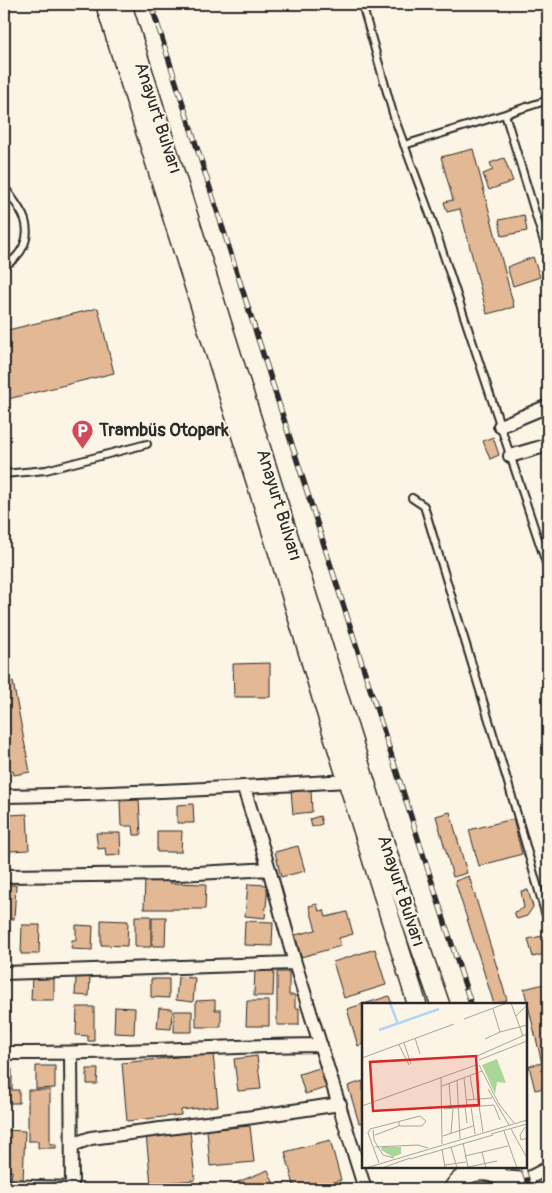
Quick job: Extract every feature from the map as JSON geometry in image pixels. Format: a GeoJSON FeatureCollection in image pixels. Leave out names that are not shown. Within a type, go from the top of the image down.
{"type":"FeatureCollection","features":[{"type":"Feature","properties":{"kind":"main road","name":"Anayurt Bulvarı"},"geometry":{"type":"LineString","coordinates":[[105,4],[282,565],[417,1003]]}},
{"type":"Feature","properties":{"kind":"main road","name":"Anayurt Bulvarı"},"geometry":{"type":"LineString","coordinates":[[122,4],[390,860],[440,1003]]}},
{"type":"Feature","properties":{"kind":"main road"},"geometry":{"type":"LineString","coordinates":[[458,1178],[473,1172],[497,1176]]}},
{"type":"Feature","properties":{"kind":"street"},"geometry":{"type":"LineString","coordinates":[[500,426],[548,406]]}},
{"type":"Feature","properties":{"kind":"street"},"geometry":{"type":"LineString","coordinates":[[510,456],[548,445]]}},
{"type":"Feature","properties":{"kind":"street"},"geometry":{"type":"LineString","coordinates":[[4,796],[84,795],[244,788],[347,780]]}},
{"type":"Feature","properties":{"kind":"street"},"geometry":{"type":"LineString","coordinates":[[244,788],[295,963],[365,1189]]}},
{"type":"Feature","properties":{"kind":"street"},"geometry":{"type":"LineString","coordinates":[[4,876],[179,874],[269,869]]}},
{"type":"Feature","properties":{"kind":"street"},"geometry":{"type":"LineString","coordinates":[[4,973],[295,963]]}},
{"type":"Feature","properties":{"kind":"street"},"geometry":{"type":"LineString","coordinates":[[4,1053],[71,1054],[262,1046],[321,1046]]}},
{"type":"Feature","properties":{"kind":"street"},"geometry":{"type":"LineString","coordinates":[[4,1186],[72,1189],[71,1054]]}},
{"type":"Feature","properties":{"kind":"street"},"geometry":{"type":"LineString","coordinates":[[72,1145],[91,1138],[340,1104]]}},
{"type":"Feature","properties":{"kind":"street"},"geometry":{"type":"LineString","coordinates":[[497,1176],[527,1179],[548,1168]]}},
{"type":"Feature","properties":{"kind":"lane"},"geometry":{"type":"LineString","coordinates":[[362,4],[394,117],[432,220],[548,568]]}},
{"type":"Feature","properties":{"kind":"lane"},"geometry":{"type":"LineString","coordinates":[[404,145],[548,100]]}},
{"type":"Feature","properties":{"kind":"lane"},"geometry":{"type":"LineString","coordinates":[[505,114],[548,255]]}},
{"type":"Feature","properties":{"kind":"lane"},"geometry":{"type":"LineString","coordinates":[[4,186],[25,219],[27,235],[25,244],[19,254],[4,266]]}},
{"type":"Feature","properties":{"kind":"lane"},"geometry":{"type":"LineString","coordinates":[[4,474],[46,470],[147,444]]}},
{"type":"Feature","properties":{"kind":"lane"},"geometry":{"type":"LineString","coordinates":[[412,498],[424,506],[508,783],[548,923]]}},
{"type":"Feature","properties":{"kind":"building"},"geometry":{"type":"Polygon","coordinates":[[[473,149],[514,307],[487,314],[460,209],[447,212],[444,202],[453,200],[441,157],[473,149]]]}},
{"type":"Feature","properties":{"kind":"building"},"geometry":{"type":"Polygon","coordinates":[[[504,158],[513,181],[489,190],[483,174],[493,170],[490,163],[504,158]]]}},
{"type":"Feature","properties":{"kind":"building"},"geometry":{"type":"Polygon","coordinates":[[[524,215],[527,231],[502,236],[499,220],[524,215]]]}},
{"type":"Feature","properties":{"kind":"building"},"geometry":{"type":"Polygon","coordinates":[[[533,257],[540,277],[513,286],[507,267],[533,257]]]}},
{"type":"Feature","properties":{"kind":"building"},"geometry":{"type":"Polygon","coordinates":[[[98,308],[114,373],[4,400],[4,331],[98,308]]]}},
{"type":"Feature","properties":{"kind":"building"},"geometry":{"type":"Polygon","coordinates":[[[493,437],[499,455],[490,459],[483,441],[493,437]]]}},
{"type":"Feature","properties":{"kind":"building"},"geometry":{"type":"Polygon","coordinates":[[[270,663],[270,697],[234,697],[233,664],[270,663]]]}},
{"type":"Feature","properties":{"kind":"building"},"geometry":{"type":"Polygon","coordinates":[[[13,682],[30,772],[14,775],[13,771],[4,773],[4,684],[13,682]]]}},
{"type":"Feature","properties":{"kind":"building"},"geometry":{"type":"Polygon","coordinates":[[[311,789],[312,812],[293,814],[291,790],[311,789]]]}},
{"type":"Feature","properties":{"kind":"building"},"geometry":{"type":"Polygon","coordinates":[[[139,800],[141,835],[134,835],[133,826],[121,826],[120,801],[139,800]]]}},
{"type":"Feature","properties":{"kind":"building"},"geometry":{"type":"Polygon","coordinates":[[[193,804],[194,823],[177,823],[177,805],[193,804]]]}},
{"type":"Feature","properties":{"kind":"building"},"geometry":{"type":"Polygon","coordinates":[[[4,812],[10,812],[10,815],[27,814],[29,850],[10,851],[10,856],[4,857],[4,812]]]}},
{"type":"Feature","properties":{"kind":"building"},"geometry":{"type":"Polygon","coordinates":[[[450,812],[467,873],[453,877],[436,816],[450,812]]]}},
{"type":"Feature","properties":{"kind":"building"},"geometry":{"type":"Polygon","coordinates":[[[320,816],[322,824],[312,827],[310,819],[320,816]]]}},
{"type":"Feature","properties":{"kind":"building"},"geometry":{"type":"Polygon","coordinates":[[[513,819],[522,854],[479,866],[469,830],[513,819]]]}},
{"type":"Feature","properties":{"kind":"building"},"geometry":{"type":"Polygon","coordinates":[[[157,831],[182,831],[181,852],[157,852],[157,831]]]}},
{"type":"Feature","properties":{"kind":"building"},"geometry":{"type":"Polygon","coordinates":[[[96,833],[120,833],[121,855],[106,856],[105,848],[98,849],[96,833]]]}},
{"type":"Feature","properties":{"kind":"building"},"geometry":{"type":"Polygon","coordinates":[[[298,846],[305,871],[281,877],[275,852],[298,846]]]}},
{"type":"Feature","properties":{"kind":"building"},"geometry":{"type":"Polygon","coordinates":[[[469,876],[507,1000],[494,1003],[455,881],[469,876]]]}},
{"type":"Feature","properties":{"kind":"building"},"geometry":{"type":"Polygon","coordinates":[[[145,878],[170,879],[170,883],[206,884],[205,909],[144,909],[145,878]]]}},
{"type":"Feature","properties":{"kind":"building"},"geometry":{"type":"Polygon","coordinates":[[[248,884],[268,885],[265,918],[245,916],[248,884]]]}},
{"type":"Feature","properties":{"kind":"building"},"geometry":{"type":"Polygon","coordinates":[[[4,885],[16,885],[14,919],[4,919],[4,885]]]}},
{"type":"Feature","properties":{"kind":"building"},"geometry":{"type":"Polygon","coordinates":[[[528,890],[533,907],[527,916],[517,919],[514,912],[524,908],[521,891],[528,890]]]}},
{"type":"Feature","properties":{"kind":"building"},"geometry":{"type":"Polygon","coordinates":[[[317,904],[319,911],[324,910],[326,917],[347,912],[353,934],[339,938],[341,946],[301,957],[295,935],[316,930],[309,906],[317,904]]]}},
{"type":"Feature","properties":{"kind":"building"},"geometry":{"type":"Polygon","coordinates":[[[135,916],[151,916],[151,947],[135,947],[135,916]]]}},
{"type":"Feature","properties":{"kind":"building"},"geometry":{"type":"Polygon","coordinates":[[[152,917],[166,917],[165,946],[152,946],[152,917]]]}},
{"type":"Feature","properties":{"kind":"building"},"geometry":{"type":"Polygon","coordinates":[[[101,920],[128,921],[127,946],[101,945],[101,920]]]}},
{"type":"Feature","properties":{"kind":"building"},"geometry":{"type":"Polygon","coordinates":[[[245,921],[273,922],[272,946],[244,945],[245,921]]]}},
{"type":"Feature","properties":{"kind":"building"},"geometry":{"type":"Polygon","coordinates":[[[22,925],[40,925],[39,954],[21,954],[22,925]]]}},
{"type":"Feature","properties":{"kind":"building"},"geometry":{"type":"Polygon","coordinates":[[[76,925],[93,926],[92,950],[71,949],[72,940],[76,940],[76,925]]]}},
{"type":"Feature","properties":{"kind":"building"},"geometry":{"type":"Polygon","coordinates":[[[547,935],[548,953],[533,957],[528,939],[547,935]]]}},
{"type":"Feature","properties":{"kind":"building"},"geometry":{"type":"Polygon","coordinates":[[[375,949],[386,985],[344,998],[333,962],[375,949]]]}},
{"type":"Feature","properties":{"kind":"building"},"geometry":{"type":"Polygon","coordinates":[[[255,969],[274,970],[273,996],[254,996],[255,969]]]}},
{"type":"Feature","properties":{"kind":"building"},"geometry":{"type":"Polygon","coordinates":[[[277,972],[289,972],[289,995],[295,995],[295,1008],[299,1008],[299,1025],[277,1025],[277,972]]]}},
{"type":"Feature","properties":{"kind":"building"},"geometry":{"type":"Polygon","coordinates":[[[32,976],[54,976],[54,1000],[31,1000],[32,976]]]}},
{"type":"Feature","properties":{"kind":"building"},"geometry":{"type":"Polygon","coordinates":[[[76,977],[90,977],[89,996],[75,995],[76,977]]]}},
{"type":"Feature","properties":{"kind":"building"},"geometry":{"type":"Polygon","coordinates":[[[178,977],[195,978],[193,1002],[176,1000],[178,977]]]}},
{"type":"Feature","properties":{"kind":"building"},"geometry":{"type":"Polygon","coordinates":[[[151,979],[169,979],[169,998],[151,997],[151,979]]]}},
{"type":"Feature","properties":{"kind":"building"},"geometry":{"type":"Polygon","coordinates":[[[548,983],[548,1087],[535,1090],[529,1066],[542,1063],[524,989],[548,983]]]}},
{"type":"Feature","properties":{"kind":"building"},"geometry":{"type":"Polygon","coordinates":[[[389,996],[392,1003],[367,1003],[389,996]]]}},
{"type":"Feature","properties":{"kind":"building"},"geometry":{"type":"Polygon","coordinates":[[[215,1000],[215,1010],[221,1010],[221,1027],[196,1027],[196,1001],[215,1000]]]}},
{"type":"Feature","properties":{"kind":"building"},"geometry":{"type":"Polygon","coordinates":[[[247,1001],[269,1001],[269,1026],[246,1026],[247,1001]]]}},
{"type":"Feature","properties":{"kind":"building"},"geometry":{"type":"Polygon","coordinates":[[[362,1004],[362,1044],[358,1046],[347,1009],[362,1004]]]}},
{"type":"Feature","properties":{"kind":"building"},"geometry":{"type":"Polygon","coordinates":[[[4,1006],[9,1006],[9,1033],[4,1033],[4,1006]]]}},
{"type":"Feature","properties":{"kind":"building"},"geometry":{"type":"Polygon","coordinates":[[[77,1007],[94,1007],[94,1041],[88,1041],[88,1036],[76,1035],[77,1007]]]}},
{"type":"Feature","properties":{"kind":"building"},"geometry":{"type":"Polygon","coordinates":[[[115,1007],[135,1008],[134,1034],[114,1033],[115,1007]]]}},
{"type":"Feature","properties":{"kind":"building"},"geometry":{"type":"Polygon","coordinates":[[[159,1008],[172,1009],[171,1029],[157,1028],[159,1008]]]}},
{"type":"Feature","properties":{"kind":"building"},"geometry":{"type":"Polygon","coordinates":[[[174,1011],[192,1011],[192,1032],[174,1032],[174,1011]]]}},
{"type":"Feature","properties":{"kind":"building"},"geometry":{"type":"Polygon","coordinates":[[[213,1053],[218,1106],[181,1110],[181,1115],[127,1121],[122,1063],[213,1053]]]}},
{"type":"Feature","properties":{"kind":"building"},"geometry":{"type":"Polygon","coordinates":[[[257,1056],[261,1089],[238,1091],[234,1059],[257,1056]]]}},
{"type":"Feature","properties":{"kind":"building"},"geometry":{"type":"Polygon","coordinates":[[[36,1066],[55,1066],[55,1088],[36,1089],[36,1066]]]}},
{"type":"Feature","properties":{"kind":"building"},"geometry":{"type":"Polygon","coordinates":[[[323,1067],[329,1087],[305,1094],[299,1074],[323,1067]]]}},
{"type":"Feature","properties":{"kind":"building"},"geometry":{"type":"Polygon","coordinates":[[[4,1069],[12,1069],[12,1090],[19,1090],[19,1103],[4,1103],[4,1069]]]}},
{"type":"Feature","properties":{"kind":"building"},"geometry":{"type":"Polygon","coordinates":[[[87,1069],[98,1069],[97,1084],[87,1084],[87,1069]]]}},
{"type":"Feature","properties":{"kind":"building"},"geometry":{"type":"Polygon","coordinates":[[[362,1081],[362,1122],[359,1123],[348,1086],[362,1081]]]}},
{"type":"Feature","properties":{"kind":"building"},"geometry":{"type":"Polygon","coordinates":[[[28,1090],[50,1090],[50,1144],[56,1144],[56,1148],[38,1148],[38,1141],[28,1141],[28,1090]]]}},
{"type":"Feature","properties":{"kind":"building"},"geometry":{"type":"Polygon","coordinates":[[[250,1126],[254,1162],[210,1166],[207,1130],[250,1126]]]}},
{"type":"Feature","properties":{"kind":"building"},"geometry":{"type":"Polygon","coordinates":[[[4,1130],[25,1131],[23,1181],[11,1180],[12,1171],[4,1171],[4,1130]]]}},
{"type":"Feature","properties":{"kind":"building"},"geometry":{"type":"Polygon","coordinates":[[[190,1131],[195,1180],[151,1184],[146,1135],[190,1131]]]}},
{"type":"Feature","properties":{"kind":"building"},"geometry":{"type":"Polygon","coordinates":[[[330,1140],[341,1180],[309,1189],[295,1189],[285,1152],[330,1140]]]}},
{"type":"Feature","properties":{"kind":"building"},"geometry":{"type":"Polygon","coordinates":[[[268,1170],[276,1189],[226,1189],[225,1187],[268,1170]]]}},
{"type":"Feature","properties":{"kind":"railway"},"geometry":{"type":"LineString","coordinates":[[151,4],[471,1003]]}},
{"type":"Feature","properties":{"kind":"railway"},"geometry":{"type":"LineString","coordinates":[[523,1168],[530,1189]]}},
{"type":"Feature","properties":{"kind":"place","name":"Trambüs Otopark"},"geometry":{"type":"Point","coordinates":[83,449]}}]}
